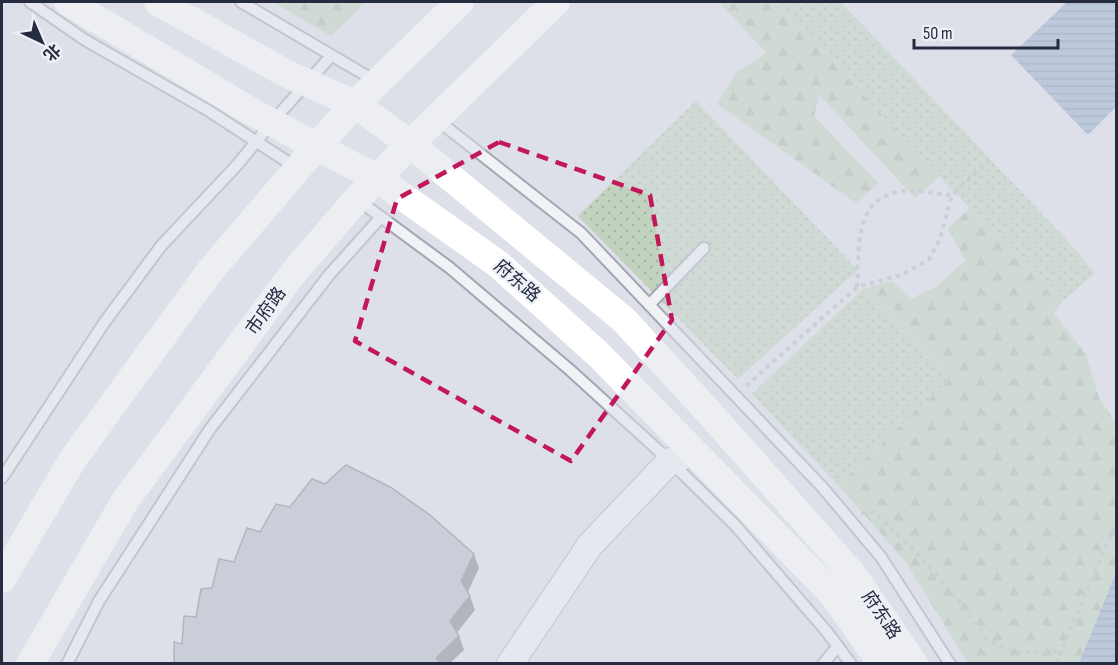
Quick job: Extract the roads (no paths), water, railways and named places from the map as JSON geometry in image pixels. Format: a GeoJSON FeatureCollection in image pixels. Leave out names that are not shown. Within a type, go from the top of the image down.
{"type":"FeatureCollection","features":[{"type":"Feature","properties":{"kind":"main road","name":"府东路"},"geometry":{"type":"LineString","coordinates":[[68,2],[263,132],[317,146],[378,179],[498,264],[598,354],[682,456],[832,593],[882,663]]}},
{"type":"Feature","properties":{"kind":"main road","name":"府东路"},"geometry":{"type":"LineString","coordinates":[[158,2],[286,74],[355,104],[410,144],[624,320],[853,574],[914,663]]}},
{"type":"Feature","properties":{"kind":"main road"},"geometry":{"type":"LineString","coordinates":[[2,579],[73,459],[210,272],[355,104],[460,2]]}},
{"type":"Feature","properties":{"kind":"main road","name":"市府路"},"geometry":{"type":"LineString","coordinates":[[30,663],[125,501],[294,272],[357,200],[435,118],[556,2]]}},
{"type":"Feature","properties":{"kind":"street"},"geometry":{"type":"LineString","coordinates":[[510,663],[590,545],[682,456]]}},
{"type":"Feature","properties":{"kind":"lane"},"geometry":{"type":"LineString","coordinates":[[30,2],[85,40],[208,111],[263,132],[298,168]]}},
{"type":"Feature","properties":{"kind":"lane"},"geometry":{"type":"LineString","coordinates":[[241,2],[377,82]]}},
{"type":"Feature","properties":{"kind":"lane"},"geometry":{"type":"LineString","coordinates":[[2,478],[104,323],[161,246],[238,164],[263,132],[331,56]]}},
{"type":"Feature","properties":{"kind":"lane"},"geometry":{"type":"LineString","coordinates":[[435,118],[581,233],[831,496],[881,556],[950,663]]}},
{"type":"Feature","properties":{"kind":"lane"},"geometry":{"type":"LineString","coordinates":[[357,200],[450,268],[570,370],[682,456],[735,525],[851,663]]}},
{"type":"Feature","properties":{"kind":"lane"},"geometry":{"type":"LineString","coordinates":[[67,663],[99,601],[210,429],[329,275],[381,216]]}},
{"type":"Feature","properties":{"kind":"lane"},"geometry":{"type":"LineString","coordinates":[[649,305],[704,248]]}},
{"type":"Feature","properties":{"kind":"lane"},"geometry":{"type":"LineString","coordinates":[[823,663],[838,646]]}},
{"type":"Feature","properties":{"kind":"water"},"geometry":{"type":"Polygon","coordinates":[[[1067,2],[1113,2],[1116,5],[1116,107],[1088,135],[1011,55],[1067,2]]]}},
{"type":"Feature","properties":{"kind":"water"},"geometry":{"type":"Polygon","coordinates":[[[1116,573],[1116,663],[1079,663],[1116,573]]]}}]}
